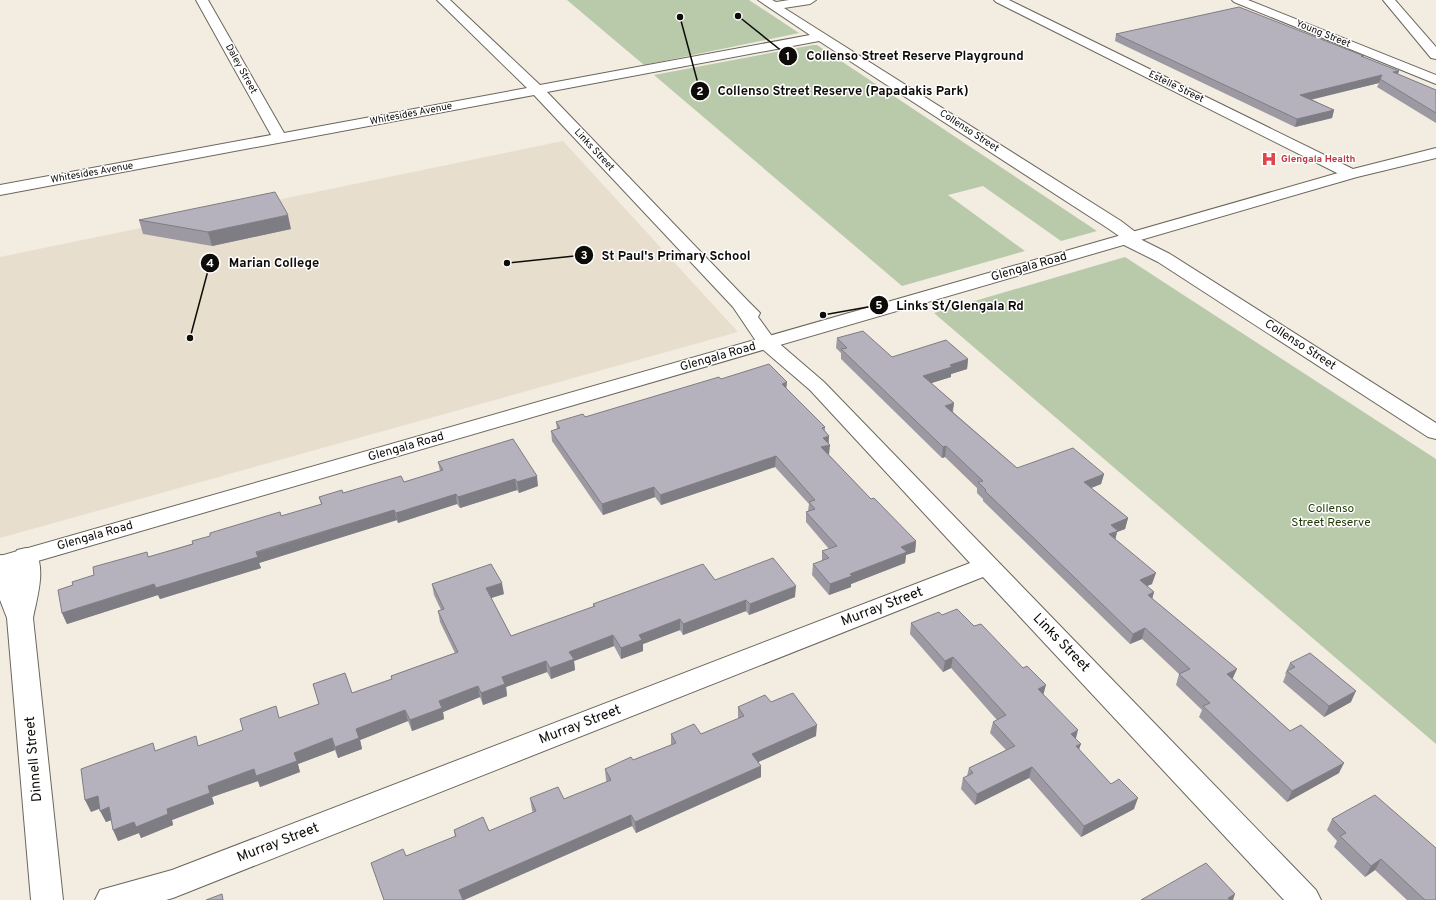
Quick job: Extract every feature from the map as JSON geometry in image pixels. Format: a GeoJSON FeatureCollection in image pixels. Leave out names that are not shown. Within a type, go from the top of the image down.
{"type":"FeatureCollection","features":[{"type":"Feature","properties":{"kind":"street","name":"Daley Street"},"geometry":{"type":"LineString","coordinates":[[202,0],[280,138]]}},
{"type":"Feature","properties":{"kind":"street","name":"Links Street"},"geometry":{"type":"LineString","coordinates":[[443,0],[537,90],[740,304],[756,329],[774,341],[1305,900]]}},
{"type":"Feature","properties":{"kind":"street"},"geometry":{"type":"LineString","coordinates":[[769,3],[810,0]]}},
{"type":"Feature","properties":{"kind":"street","name":"Estelle Street"},"geometry":{"type":"LineString","coordinates":[[1000,0],[1351,174]]}},
{"type":"Feature","properties":{"kind":"street","name":"Young Street"},"geometry":{"type":"LineString","coordinates":[[1238,0],[1436,80]]}},
{"type":"Feature","properties":{"kind":"street"},"geometry":{"type":"LineString","coordinates":[[1389,0],[1436,55]]}},
{"type":"Feature","properties":{"kind":"street","name":"Collenso Street"},"geometry":{"type":"LineString","coordinates":[[769,3],[1115,225],[1132,238],[1436,432]]}},
{"type":"Feature","properties":{"kind":"street"},"geometry":{"type":"LineString","coordinates":[[1419,36],[1436,37]]}},
{"type":"Feature","properties":{"kind":"street","name":"Whitesides Avenue"},"geometry":{"type":"LineString","coordinates":[[0,190],[822,37]]}},
{"type":"Feature","properties":{"kind":"street","name":"Young Street"},"geometry":{"type":"LineString","coordinates":[[1409,69],[1436,75]]}},
{"type":"Feature","properties":{"kind":"street","name":"Glengala Road"},"geometry":{"type":"LineString","coordinates":[[1,563],[1351,174],[1436,153]]}},
{"type":"Feature","properties":{"kind":"street","name":"Dinnell Street"},"geometry":{"type":"LineString","coordinates":[[26,556],[28,577],[20,618],[47,900]]}},
{"type":"Feature","properties":{"kind":"street","name":"Dinnell Street"},"geometry":{"type":"LineString","coordinates":[[1,563],[6,584],[20,618]]}},
{"type":"Feature","properties":{"kind":"street","name":"Murray Street"},"geometry":{"type":"LineString","coordinates":[[111,900],[173,884],[987,566]]}},
{"type":"Feature","properties":{"kind":"street","name":"Murray Street"},"geometry":{"type":"LineString","coordinates":[[144,900],[173,884]]}},
{"type":"Feature","properties":{"kind":"shaded area"},"geometry":{"type":"Polygon","coordinates":[[[563,141],[738,332],[0,538],[0,257],[563,141]]]}},
{"type":"Feature","properties":{"kind":"green space"},"geometry":{"type":"Polygon","coordinates":[[[567,0],[749,0],[799,33],[644,65],[567,0]]]}},
{"type":"Feature","properties":{"kind":"green space"},"geometry":{"type":"Polygon","coordinates":[[[817,45],[1097,231],[1061,241],[983,186],[948,195],[1025,251],[902,286],[654,75],[817,45]]]}},
{"type":"Feature","properties":{"kind":"green space","name":"Collenso Street Reserve"},"geometry":{"type":"Polygon","coordinates":[[[1125,257],[1436,459],[1436,744],[934,313],[1125,257]]]}},
{"type":"Feature","properties":{"kind":"building"},"geometry":{"type":"Polygon","coordinates":[[[1239,7],[1364,56],[1361,56],[1399,71],[1393,72],[1436,90],[1436,113],[1380,79],[1382,75],[1300,95],[1334,110],[1297,119],[1116,34],[1239,7]]]}},
{"type":"Feature","properties":{"kind":"building"},"geometry":{"type":"Polygon","coordinates":[[[275,192],[288,215],[208,232],[139,220],[275,192]]]}},
{"type":"Feature","properties":{"kind":"building"},"geometry":{"type":"Polygon","coordinates":[[[863,331],[892,357],[946,340],[968,359],[950,365],[952,367],[923,376],[954,403],[945,406],[1017,468],[1073,448],[1104,474],[1084,482],[1128,518],[1111,525],[1118,531],[1109,534],[1156,573],[1140,580],[1154,592],[1148,595],[1237,669],[1227,674],[1290,731],[1301,725],[1344,763],[1292,791],[1203,706],[1210,703],[1179,674],[1190,669],[1145,628],[1133,634],[985,491],[986,490],[978,482],[983,481],[946,446],[943,447],[841,349],[847,348],[837,338],[863,331]]]}},
{"type":"Feature","properties":{"kind":"building"},"geometry":{"type":"Polygon","coordinates":[[[769,364],[787,382],[782,384],[825,427],[822,428],[829,436],[823,438],[830,445],[821,447],[871,499],[874,498],[916,541],[901,547],[907,552],[850,574],[852,576],[830,584],[813,564],[829,558],[822,551],[837,546],[806,512],[815,509],[809,502],[815,500],[776,456],[660,495],[654,487],[602,504],[551,431],[560,428],[556,422],[583,414],[585,417],[719,377],[721,379],[769,364]]]}},
{"type":"Feature","properties":{"kind":"building"},"geometry":{"type":"Polygon","coordinates":[[[513,439],[537,476],[517,482],[515,479],[458,497],[456,494],[396,513],[394,510],[256,552],[258,557],[156,588],[154,584],[62,613],[58,590],[73,585],[72,582],[94,575],[93,567],[147,552],[148,557],[193,544],[192,541],[210,536],[210,533],[280,512],[281,516],[322,504],[319,497],[342,490],[343,493],[401,476],[404,482],[443,470],[438,462],[513,439]]]}},
{"type":"Feature","properties":{"kind":"building"},"geometry":{"type":"Polygon","coordinates":[[[773,558],[796,586],[750,604],[746,600],[683,624],[680,619],[639,635],[642,640],[621,648],[613,635],[569,652],[574,659],[550,668],[546,661],[502,677],[505,684],[481,693],[478,686],[439,701],[442,708],[410,720],[405,710],[356,729],[359,738],[335,747],[332,738],[294,753],[297,761],[256,776],[254,769],[208,786],[210,793],[167,809],[168,814],[136,827],[134,822],[113,830],[109,807],[100,811],[98,796],[85,800],[81,769],[153,743],[155,751],[196,736],[198,746],[243,730],[240,719],[276,706],[279,718],[319,704],[313,684],[345,673],[352,693],[392,679],[391,676],[458,652],[438,611],[444,609],[432,584],[491,564],[502,583],[486,588],[511,636],[595,606],[593,604],[703,564],[715,580],[773,558]]]}},
{"type":"Feature","properties":{"kind":"building"},"geometry":{"type":"Polygon","coordinates":[[[957,609],[974,626],[981,624],[1023,668],[1027,666],[1046,685],[1038,689],[1078,730],[1071,734],[1081,744],[1076,746],[1111,784],[1119,779],[1138,798],[1084,826],[1032,767],[977,794],[963,778],[973,773],[969,768],[1015,746],[993,722],[1006,715],[953,657],[945,661],[911,623],[939,612],[942,615],[957,609]]]}},
{"type":"Feature","properties":{"kind":"building"},"geometry":{"type":"Polygon","coordinates":[[[1310,653],[1356,691],[1329,706],[1287,671],[1295,667],[1290,663],[1310,653]]]}},
{"type":"Feature","properties":{"kind":"building"},"geometry":{"type":"Polygon","coordinates":[[[793,693],[817,725],[752,754],[761,766],[635,822],[631,815],[459,890],[463,900],[384,900],[371,863],[403,849],[406,856],[456,836],[454,830],[483,817],[489,831],[536,811],[530,798],[558,787],[564,799],[611,780],[605,769],[631,757],[633,760],[676,743],[671,734],[694,724],[701,734],[744,716],[738,707],[765,695],[771,702],[793,693]]]}},
{"type":"Feature","properties":{"kind":"building"},"geometry":{"type":"Polygon","coordinates":[[[1375,795],[1436,848],[1436,900],[1425,900],[1381,859],[1371,866],[1340,836],[1346,833],[1332,819],[1375,795]]]}},
{"type":"Feature","properties":{"kind":"building"},"geometry":{"type":"Polygon","coordinates":[[[1206,863],[1235,894],[1228,898],[1230,900],[1141,900],[1206,863]]]}},
{"type":"Feature","properties":{"kind":"building"},"geometry":{"type":"Polygon","coordinates":[[[222,894],[223,900],[206,900],[222,894]]]}},
{"type":"Feature","properties":{"kind":"place","name":"Collenso Street Reserve Playground"},"geometry":{"type":"Point","coordinates":[738,16]}},
{"type":"Feature","properties":{"kind":"place","name":"Collenso Street Reserve (Papadakis Park)"},"geometry":{"type":"Point","coordinates":[680,17]}},
{"type":"Feature","properties":{"kind":"place","name":"Glengala Health"},"geometry":{"type":"Point","coordinates":[1269,159]}},
{"type":"Feature","properties":{"kind":"place","name":"St Paul's Primary School"},"geometry":{"type":"Point","coordinates":[507,263]}},
{"type":"Feature","properties":{"kind":"place","name":"Links St/Glengala Rd"},"geometry":{"type":"Point","coordinates":[823,315]}},
{"type":"Feature","properties":{"kind":"place","name":"Marian College"},"geometry":{"type":"Point","coordinates":[190,338]}}]}
